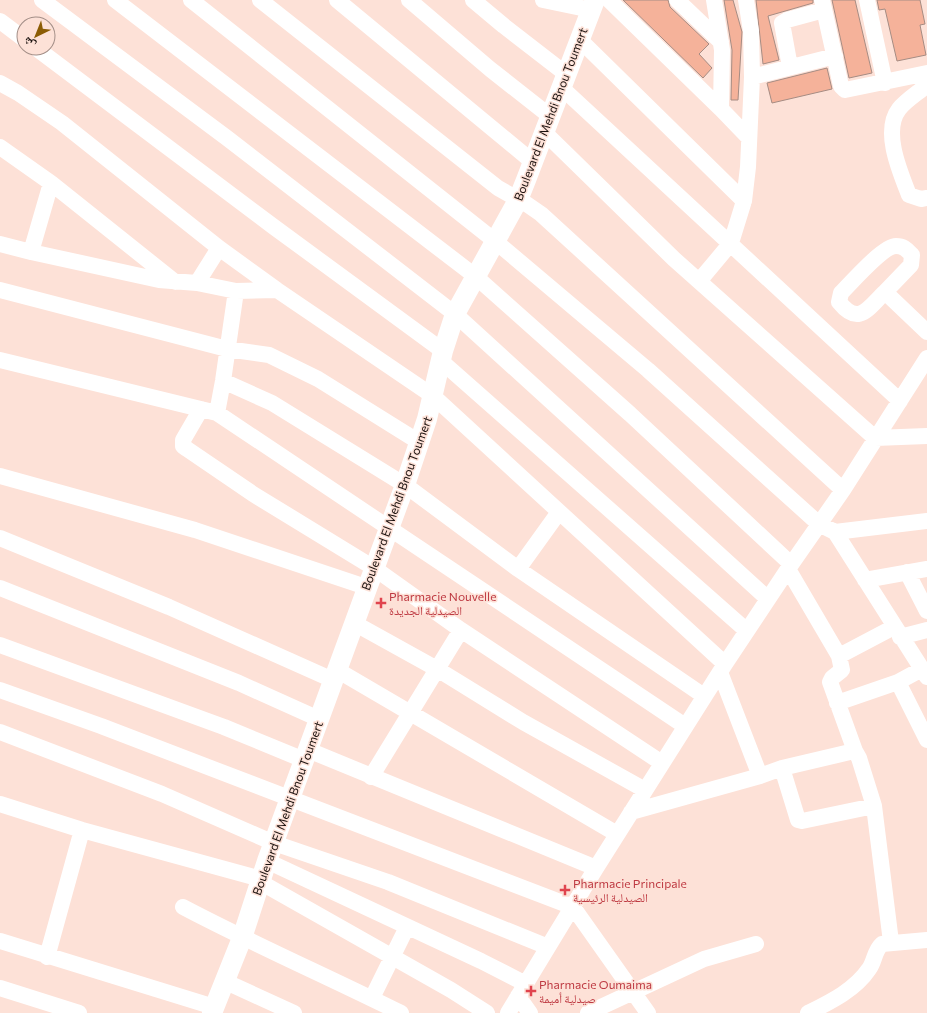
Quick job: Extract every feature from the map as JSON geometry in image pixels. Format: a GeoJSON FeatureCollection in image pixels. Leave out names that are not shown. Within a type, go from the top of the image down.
{"type":"FeatureCollection","features":[{"type":"Feature","properties":{"kind":"main road","name":"Boulevard El Mehdi Bnou Toumert"},"geometry":{"type":"LineString","coordinates":[[213,1010],[242,938],[262,874],[405,484],[433,396],[442,356],[455,314],[518,200],[534,163],[593,5]]}},
{"type":"Feature","properties":{"kind":"street"},"geometry":{"type":"LineString","coordinates":[[42,0],[233,143],[455,314],[768,599]]}},
{"type":"Feature","properties":{"kind":"street"},"geometry":{"type":"LineString","coordinates":[[115,0],[475,276],[624,409],[790,566],[839,656],[842,670],[832,678],[830,682],[855,751],[859,758],[874,806],[891,942]]}},
{"type":"Feature","properties":{"kind":"street"},"geometry":{"type":"LineString","coordinates":[[191,0],[495,241],[648,370],[819,524],[835,532],[924,673],[837,703]]}},
{"type":"Feature","properties":{"kind":"street"},"geometry":{"type":"LineString","coordinates":[[260,0],[498,188],[528,205],[554,226],[843,490]]}},
{"type":"Feature","properties":{"kind":"street"},"geometry":{"type":"LineString","coordinates":[[337,0],[534,163]]}},
{"type":"Feature","properties":{"kind":"street"},"geometry":{"type":"LineString","coordinates":[[409,0],[490,69],[548,125],[674,259],[700,280],[875,438],[927,436]]}},
{"type":"Feature","properties":{"kind":"street"},"geometry":{"type":"LineString","coordinates":[[473,0],[564,81],[731,243],[900,401]]}},
{"type":"Feature","properties":{"kind":"street"},"geometry":{"type":"LineString","coordinates":[[543,0],[593,5]]}},
{"type":"Feature","properties":{"kind":"street"},"geometry":{"type":"LineString","coordinates":[[609,0],[748,137]]}},
{"type":"Feature","properties":{"kind":"street"},"geometry":{"type":"LineString","coordinates":[[677,0],[721,42]]}},
{"type":"Feature","properties":{"kind":"street"},"geometry":{"type":"LineString","coordinates":[[714,0],[721,42],[721,109]]}},
{"type":"Feature","properties":{"kind":"street"},"geometry":{"type":"LineString","coordinates":[[700,280],[731,243],[744,201],[748,167],[748,137],[752,77],[751,31],[746,0]]}},
{"type":"Feature","properties":{"kind":"street"},"geometry":{"type":"LineString","coordinates":[[867,0],[885,83]]}},
{"type":"Feature","properties":{"kind":"street"},"geometry":{"type":"LineString","coordinates":[[790,67],[782,24],[787,20],[823,5],[842,86],[845,90],[885,83],[927,73]]}},
{"type":"Feature","properties":{"kind":"street"},"geometry":{"type":"LineString","coordinates":[[0,21],[16,33]]}},
{"type":"Feature","properties":{"kind":"street"},"geometry":{"type":"LineString","coordinates":[[580,40],[744,201]]}},
{"type":"Feature","properties":{"kind":"street"},"geometry":{"type":"LineString","coordinates":[[47,56],[274,227],[442,356],[747,631]]}},
{"type":"Feature","properties":{"kind":"street"},"geometry":{"type":"LineString","coordinates":[[752,77],[835,56]]}},
{"type":"Feature","properties":{"kind":"street"},"geometry":{"type":"LineString","coordinates":[[0,83],[18,93],[62,123],[219,248],[277,290],[433,396],[722,668],[760,776]]}},
{"type":"Feature","properties":{"kind":"street"},"geometry":{"type":"LineString","coordinates":[[927,85],[899,110],[892,123],[896,161],[909,195],[921,199],[927,198]]}},
{"type":"Feature","properties":{"kind":"street"},"geometry":{"type":"LineString","coordinates":[[0,147],[51,183],[175,282]]}},
{"type":"Feature","properties":{"kind":"street"},"geometry":{"type":"LineString","coordinates":[[31,252],[51,183]]}},
{"type":"Feature","properties":{"kind":"street"},"geometry":{"type":"LineString","coordinates":[[0,244],[160,280],[197,283],[236,291],[277,290]]}},
{"type":"Feature","properties":{"kind":"street"},"geometry":{"type":"LineString","coordinates":[[894,246],[905,248],[912,256],[911,265],[885,292],[861,315],[854,316],[845,309],[840,302],[841,292],[884,251],[894,246]]}},
{"type":"Feature","properties":{"kind":"street"},"geometry":{"type":"LineString","coordinates":[[197,283],[219,248]]}},
{"type":"Feature","properties":{"kind":"street"},"geometry":{"type":"LineString","coordinates":[[0,290],[227,349],[269,355],[287,362],[318,379],[419,442]]}},
{"type":"Feature","properties":{"kind":"street"},"geometry":{"type":"LineString","coordinates":[[236,291],[223,381],[209,411],[183,440],[184,446],[253,494],[374,568],[461,630],[662,763]]}},
{"type":"Feature","properties":{"kind":"street"},"geometry":{"type":"LineString","coordinates":[[885,292],[927,332]]}},
{"type":"Feature","properties":{"kind":"street"},"geometry":{"type":"LineString","coordinates":[[508,1013],[596,868],[704,696],[790,566],[843,490],[927,359]]}},
{"type":"Feature","properties":{"kind":"street"},"geometry":{"type":"LineString","coordinates":[[0,360],[209,411],[389,527],[685,726]]}},
{"type":"Feature","properties":{"kind":"street"},"geometry":{"type":"LineString","coordinates":[[223,381],[272,402],[405,484],[518,569],[704,696]]}},
{"type":"Feature","properties":{"kind":"street"},"geometry":{"type":"LineString","coordinates":[[0,476],[195,530],[366,587]]}},
{"type":"Feature","properties":{"kind":"street"},"geometry":{"type":"LineString","coordinates":[[518,569],[558,512]]}},
{"type":"Feature","properties":{"kind":"street"},"geometry":{"type":"LineString","coordinates":[[835,532],[927,521]]}},
{"type":"Feature","properties":{"kind":"street"},"geometry":{"type":"LineString","coordinates":[[0,538],[335,675],[410,714],[618,834]]}},
{"type":"Feature","properties":{"kind":"street"},"geometry":{"type":"LineString","coordinates":[[864,580],[927,569]]}},
{"type":"Feature","properties":{"kind":"street"},"geometry":{"type":"LineString","coordinates":[[907,572],[927,611]]}},
{"type":"Feature","properties":{"kind":"street"},"geometry":{"type":"LineString","coordinates":[[0,588],[239,683],[319,719]]}},
{"type":"Feature","properties":{"kind":"street"},"geometry":{"type":"LineString","coordinates":[[354,623],[437,670],[523,722],[645,790]]}},
{"type":"Feature","properties":{"kind":"street"},"geometry":{"type":"LineString","coordinates":[[371,776],[461,630]]}},
{"type":"Feature","properties":{"kind":"street"},"geometry":{"type":"LineString","coordinates":[[839,656],[897,632],[927,630]]}},
{"type":"Feature","properties":{"kind":"street"},"geometry":{"type":"LineString","coordinates":[[0,645],[224,727],[371,776],[596,868]]}},
{"type":"Feature","properties":{"kind":"street"},"geometry":{"type":"LineString","coordinates":[[898,682],[927,740]]}},
{"type":"Feature","properties":{"kind":"street"},"geometry":{"type":"LineString","coordinates":[[0,690],[290,798],[573,907],[648,1013]]}},
{"type":"Feature","properties":{"kind":"street"},"geometry":{"type":"LineString","coordinates":[[0,732],[162,794],[274,843],[388,882],[548,947]]}},
{"type":"Feature","properties":{"kind":"street"},"geometry":{"type":"LineString","coordinates":[[631,812],[760,776],[782,768],[855,751]]}},
{"type":"Feature","properties":{"kind":"street"},"geometry":{"type":"LineString","coordinates":[[782,768],[798,820],[802,821],[874,806]]}},
{"type":"Feature","properties":{"kind":"street"},"geometry":{"type":"LineString","coordinates":[[0,804],[82,830],[262,874],[407,927],[522,990],[530,1013]]}},
{"type":"Feature","properties":{"kind":"street"},"geometry":{"type":"LineString","coordinates":[[47,957],[82,830]]}},
{"type":"Feature","properties":{"kind":"street"},"geometry":{"type":"LineString","coordinates":[[262,874],[391,956],[451,990],[487,1013]]}},
{"type":"Feature","properties":{"kind":"street"},"geometry":{"type":"LineString","coordinates":[[183,907],[242,938],[401,1013]]}},
{"type":"Feature","properties":{"kind":"street"},"geometry":{"type":"LineString","coordinates":[[372,998],[391,956],[407,927]]}},
{"type":"Feature","properties":{"kind":"street"},"geometry":{"type":"LineString","coordinates":[[808,1013],[853,987],[871,967],[878,948],[882,944],[927,940]]}},
{"type":"Feature","properties":{"kind":"street"},"geometry":{"type":"LineString","coordinates":[[0,941],[213,1010]]}},
{"type":"Feature","properties":{"kind":"street"},"geometry":{"type":"LineString","coordinates":[[588,1013],[634,993],[704,959],[756,944]]}},
{"type":"Feature","properties":{"kind":"street"},"geometry":{"type":"LineString","coordinates":[[224,981],[294,1013]]}},
{"type":"Feature","properties":{"kind":"street"},"geometry":{"type":"LineString","coordinates":[[0,988],[79,1013]]}},
{"type":"Feature","properties":{"kind":"building"},"geometry":{"type":"Polygon","coordinates":[[[623,0],[668,0],[670,7],[709,44],[699,54],[712,68],[703,78],[623,0]]]}},
{"type":"Feature","properties":{"kind":"building"},"geometry":{"type":"Polygon","coordinates":[[[724,0],[733,0],[742,32],[738,100],[731,100],[732,50],[724,0]]]}},
{"type":"Feature","properties":{"kind":"building"},"geometry":{"type":"Polygon","coordinates":[[[756,0],[813,0],[813,3],[768,16],[779,60],[763,64],[756,0]]]}},
{"type":"Feature","properties":{"kind":"building"},"geometry":{"type":"Polygon","coordinates":[[[832,0],[855,0],[872,73],[849,78],[832,0]]]}},
{"type":"Feature","properties":{"kind":"building"},"geometry":{"type":"Polygon","coordinates":[[[877,0],[920,0],[925,24],[920,25],[926,55],[897,61],[885,9],[879,10],[877,0]]]}},
{"type":"Feature","properties":{"kind":"building"},"geometry":{"type":"Polygon","coordinates":[[[827,68],[832,89],[772,103],[767,83],[827,68]]]}},
{"type":"Feature","properties":{"kind":"place","name":"Pharmacie Nouvelle الصيدلية الجديدة"},"geometry":{"type":"Point","coordinates":[381,603]}},
{"type":"Feature","properties":{"kind":"place","name":"Pharmacie Principale الصيدلية الرئيسية"},"geometry":{"type":"Point","coordinates":[565,890]}},
{"type":"Feature","properties":{"kind":"place","name":"Pharmacie Oumaima صيدلية أميمة"},"geometry":{"type":"Point","coordinates":[531,991]}}]}
